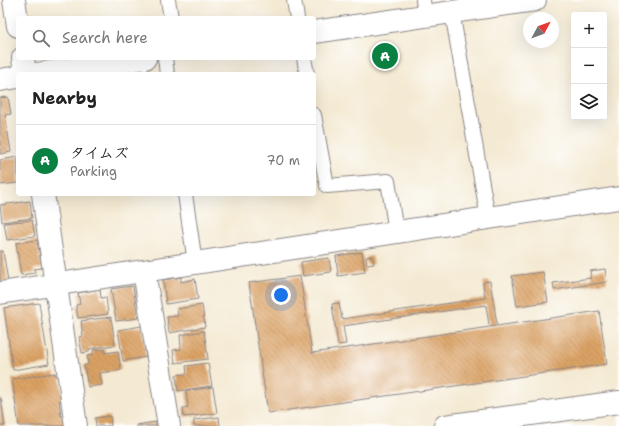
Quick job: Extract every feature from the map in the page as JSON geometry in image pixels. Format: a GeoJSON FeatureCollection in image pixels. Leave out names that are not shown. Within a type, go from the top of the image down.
{"type":"FeatureCollection","features":[{"type":"Feature","properties":{"kind":"street"},"geometry":{"type":"LineString","coordinates":[[14,0],[16,16]]}},
{"type":"Feature","properties":{"kind":"street"},"geometry":{"type":"LineString","coordinates":[[316,32],[424,8],[452,12],[535,0]]}},
{"type":"Feature","properties":{"kind":"street"},"geometry":{"type":"LineString","coordinates":[[23,60],[25,72]]}},
{"type":"Feature","properties":{"kind":"street"},"geometry":{"type":"LineString","coordinates":[[50,72],[132,60]]}},
{"type":"Feature","properties":{"kind":"street"},"geometry":{"type":"LineString","coordinates":[[0,80],[16,77]]}},
{"type":"Feature","properties":{"kind":"street"},"geometry":{"type":"LineString","coordinates":[[43,196],[76,426]]}},
{"type":"Feature","properties":{"kind":"street"},"geometry":{"type":"LineString","coordinates":[[0,293],[619,198]]}},
{"type":"Feature","properties":{"kind":"street"},"geometry":{"type":"LineString","coordinates":[[144,271],[169,426]]}},
{"type":"Feature","properties":{"kind":"street"},"geometry":{"type":"LineString","coordinates":[[445,426],[619,402]]}},
{"type":"Feature","properties":{"kind":"lane"},"geometry":{"type":"LineString","coordinates":[[168,0],[171,16]]}},
{"type":"Feature","properties":{"kind":"lane"},"geometry":{"type":"LineString","coordinates":[[294,0],[297,16]]}},
{"type":"Feature","properties":{"kind":"lane"},"geometry":{"type":"LineString","coordinates":[[452,12],[488,218]]}},
{"type":"Feature","properties":{"kind":"lane"},"geometry":{"type":"LineString","coordinates":[[165,60],[168,72]]}},
{"type":"Feature","properties":{"kind":"lane"},"geometry":{"type":"LineString","coordinates":[[304,60],[307,72]]}},
{"type":"Feature","properties":{"kind":"lane"},"geometry":{"type":"LineString","coordinates":[[316,126],[327,186],[388,181],[396,232]]}},
{"type":"Feature","properties":{"kind":"lane"},"geometry":{"type":"LineString","coordinates":[[185,196],[195,264]]}},
{"type":"Feature","properties":{"kind":"building"},"geometry":{"type":"Polygon","coordinates":[[[8,97],[11,114],[5,115],[11,152],[0,154],[0,98],[8,97]]]}},
{"type":"Feature","properties":{"kind":"building"},"geometry":{"type":"Polygon","coordinates":[[[16,157],[16,183],[0,185],[0,160],[16,157]]]}},
{"type":"Feature","properties":{"kind":"building"},"geometry":{"type":"Polygon","coordinates":[[[30,201],[32,218],[2,222],[0,205],[30,201]]]}},
{"type":"Feature","properties":{"kind":"building"},"geometry":{"type":"Polygon","coordinates":[[[32,220],[35,236],[7,240],[4,223],[32,220]]]}},
{"type":"Feature","properties":{"kind":"building"},"geometry":{"type":"Polygon","coordinates":[[[37,240],[42,268],[34,269],[35,273],[21,275],[16,243],[37,240]]]}},
{"type":"Feature","properties":{"kind":"building"},"geometry":{"type":"Polygon","coordinates":[[[0,251],[3,251],[8,281],[0,282],[0,251]]]}},
{"type":"Feature","properties":{"kind":"building"},"geometry":{"type":"Polygon","coordinates":[[[362,252],[365,272],[338,276],[336,256],[362,252]]]}},
{"type":"Feature","properties":{"kind":"building"},"geometry":{"type":"Polygon","coordinates":[[[372,256],[374,264],[367,265],[366,257],[372,256]]]}},
{"type":"Feature","properties":{"kind":"building"},"geometry":{"type":"Polygon","coordinates":[[[329,258],[331,272],[303,276],[301,262],[329,258]]]}},
{"type":"Feature","properties":{"kind":"building"},"geometry":{"type":"Polygon","coordinates":[[[605,269],[607,282],[554,290],[553,283],[591,278],[590,271],[605,269]]]}},
{"type":"Feature","properties":{"kind":"building"},"geometry":{"type":"Polygon","coordinates":[[[543,272],[548,302],[517,306],[512,276],[543,272]]]}},
{"type":"Feature","properties":{"kind":"building"},"geometry":{"type":"Polygon","coordinates":[[[300,276],[312,353],[599,311],[607,364],[268,413],[249,283],[300,276]]]}},
{"type":"Feature","properties":{"kind":"building"},"geometry":{"type":"Polygon","coordinates":[[[181,277],[181,282],[195,279],[198,299],[166,304],[163,280],[181,277]]]}},
{"type":"Feature","properties":{"kind":"building"},"geometry":{"type":"Polygon","coordinates":[[[490,281],[497,324],[489,325],[486,305],[343,326],[346,344],[338,345],[332,304],[339,303],[342,319],[485,298],[483,282],[490,281]]]}},
{"type":"Feature","properties":{"kind":"building"},"geometry":{"type":"Polygon","coordinates":[[[133,286],[138,318],[116,321],[111,289],[133,286]]]}},
{"type":"Feature","properties":{"kind":"building"},"geometry":{"type":"Polygon","coordinates":[[[100,289],[101,298],[106,297],[108,314],[78,318],[76,305],[80,304],[78,293],[100,289]]]}},
{"type":"Feature","properties":{"kind":"building"},"geometry":{"type":"Polygon","coordinates":[[[39,303],[49,364],[13,370],[4,308],[39,303]]]}},
{"type":"Feature","properties":{"kind":"building"},"geometry":{"type":"Polygon","coordinates":[[[202,305],[205,327],[169,333],[167,317],[178,316],[177,309],[202,305]]]}},
{"type":"Feature","properties":{"kind":"building"},"geometry":{"type":"Polygon","coordinates":[[[111,317],[115,345],[89,349],[89,352],[82,353],[79,337],[83,336],[81,321],[111,317]]]}},
{"type":"Feature","properties":{"kind":"building"},"geometry":{"type":"Polygon","coordinates":[[[142,326],[146,357],[123,361],[118,330],[142,326]]]}},
{"type":"Feature","properties":{"kind":"building"},"geometry":{"type":"Polygon","coordinates":[[[204,331],[208,359],[175,363],[173,350],[181,349],[180,335],[204,331]]]}},
{"type":"Feature","properties":{"kind":"building"},"geometry":{"type":"Polygon","coordinates":[[[105,349],[105,353],[118,351],[121,370],[100,373],[102,385],[88,387],[84,365],[88,365],[87,356],[93,355],[93,350],[105,349]]]}},
{"type":"Feature","properties":{"kind":"building"},"geometry":{"type":"Polygon","coordinates":[[[208,363],[212,386],[178,391],[176,375],[187,374],[186,366],[208,363]]]}},
{"type":"Feature","properties":{"kind":"building"},"geometry":{"type":"Polygon","coordinates":[[[55,373],[55,376],[60,376],[64,401],[59,401],[61,416],[67,416],[69,426],[19,426],[12,379],[55,373]]]}},
{"type":"Feature","properties":{"kind":"building"},"geometry":{"type":"Polygon","coordinates":[[[213,387],[217,413],[184,417],[183,408],[188,407],[186,391],[213,387]]]}},
{"type":"Feature","properties":{"kind":"building"},"geometry":{"type":"Polygon","coordinates":[[[1,398],[5,426],[0,426],[1,398]]]}},
{"type":"Feature","properties":{"kind":"building"},"geometry":{"type":"Polygon","coordinates":[[[110,416],[111,426],[96,426],[95,418],[110,416]]]}},
{"type":"Feature","properties":{"kind":"building"},"geometry":{"type":"Polygon","coordinates":[[[219,417],[220,426],[194,426],[194,420],[219,417]]]}},
{"type":"Feature","properties":{"kind":"building"},"geometry":{"type":"Polygon","coordinates":[[[156,422],[156,426],[136,426],[136,425],[156,422]]]}},
{"type":"Feature","properties":{"kind":"place","name":"タイムズ"},"geometry":{"type":"Point","coordinates":[385,56]}}]}
